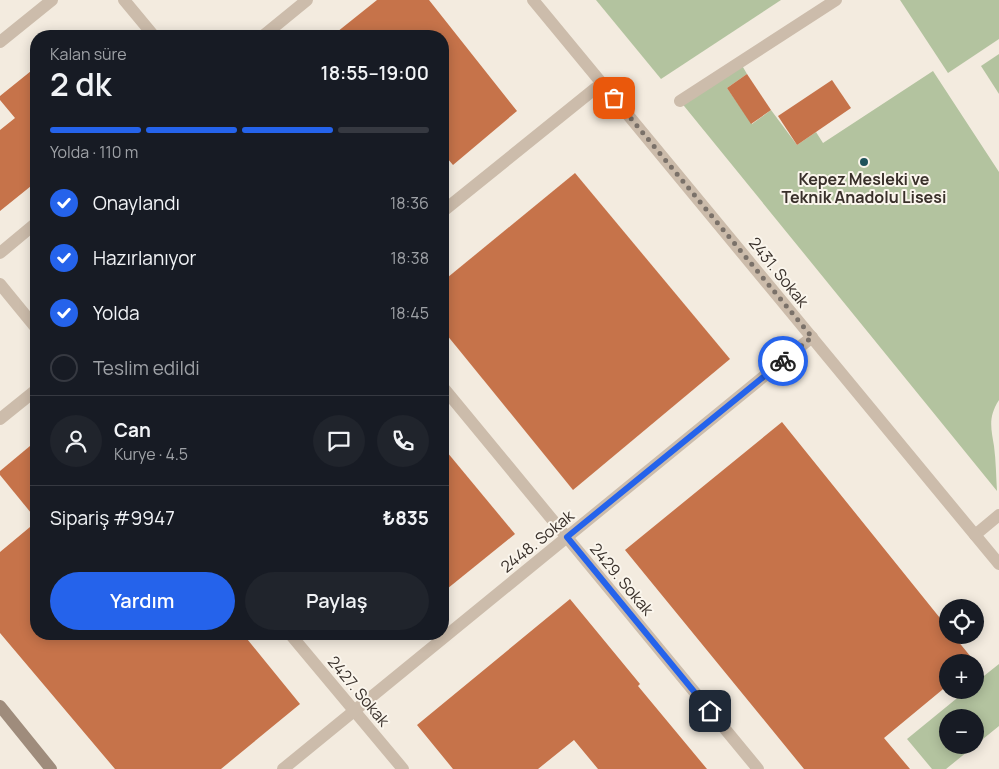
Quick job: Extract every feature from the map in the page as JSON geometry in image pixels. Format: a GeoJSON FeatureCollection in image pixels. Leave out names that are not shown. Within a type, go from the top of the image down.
{"type":"FeatureCollection","features":[{"type":"Feature","properties":{"kind":"main road"},"geometry":{"type":"LineString","coordinates":[[0,706],[51,769]]}},
{"type":"Feature","properties":{"kind":"street"},"geometry":{"type":"LineString","coordinates":[[0,42],[52,0]]}},
{"type":"Feature","properties":{"kind":"street"},"geometry":{"type":"LineString","coordinates":[[124,0],[149,30]]}},
{"type":"Feature","properties":{"kind":"street"},"geometry":{"type":"LineString","coordinates":[[270,30],[307,0]]}},
{"type":"Feature","properties":{"kind":"street","name":"2431. Sokak"},"geometry":{"type":"LineString","coordinates":[[534,0],[999,564]]}},
{"type":"Feature","properties":{"kind":"street"},"geometry":{"type":"LineString","coordinates":[[680,101],[836,0]]}},
{"type":"Feature","properties":{"kind":"street"},"geometry":{"type":"LineString","coordinates":[[449,206],[602,83]]}},
{"type":"Feature","properties":{"kind":"street"},"geometry":{"type":"LineString","coordinates":[[0,253],[30,228]]}},
{"type":"Feature","properties":{"kind":"street"},"geometry":{"type":"LineString","coordinates":[[0,284],[30,321]]}},
{"type":"Feature","properties":{"kind":"street","name":"2448. Sokak"},"geometry":{"type":"LineString","coordinates":[[449,633],[812,337]]}},
{"type":"Feature","properties":{"kind":"street","name":"2429. Sokak"},"geometry":{"type":"LineString","coordinates":[[449,394],[758,769]]}},
{"type":"Feature","properties":{"kind":"street"},"geometry":{"type":"LineString","coordinates":[[0,419],[30,395]]}},
{"type":"Feature","properties":{"kind":"street"},"geometry":{"type":"LineString","coordinates":[[975,535],[999,516]]}},
{"type":"Feature","properties":{"kind":"street","name":"2427. Sokak"},"geometry":{"type":"LineString","coordinates":[[295,640],[403,769]]}},
{"type":"Feature","properties":{"kind":"street","name":"2448. Sokak"},"geometry":{"type":"LineString","coordinates":[[283,769],[440,640]]}},
{"type":"Feature","properties":{"kind":"green space"},"geometry":{"type":"Polygon","coordinates":[[[596,0],[781,0],[661,79],[596,0]]]}},
{"type":"Feature","properties":{"kind":"green space"},"geometry":{"type":"Polygon","coordinates":[[[900,0],[999,0],[999,39],[948,73],[900,0]]]}},
{"type":"Feature","properties":{"kind":"green space"},"geometry":{"type":"Polygon","coordinates":[[[999,54],[999,94],[981,66],[999,54]]]}},
{"type":"Feature","properties":{"kind":"green space","name":"Kepez Mesleki ve Teknik Anadolu Lisesi"},"geometry":{"type":"Polygon","coordinates":[[[740,62],[747,74],[727,88],[752,124],[771,110],[797,145],[816,132],[823,143],[933,71],[999,172],[999,400],[993,412],[991,423],[997,491],[680,101],[740,62]]]}},
{"type":"Feature","properties":{"kind":"green space"},"geometry":{"type":"Polygon","coordinates":[[[999,664],[999,726],[984,738],[984,709],[944,709],[956,699],[984,699],[984,676],[999,664]]]}},
{"type":"Feature","properties":{"kind":"green space"},"geometry":{"type":"Polygon","coordinates":[[[939,713],[939,754],[964,754],[946,769],[932,769],[907,739],[939,713]]]}},
{"type":"Feature","properties":{"kind":"building"},"geometry":{"type":"Polygon","coordinates":[[[377,0],[429,0],[517,111],[453,165],[449,160],[449,30],[340,30],[377,0]]]}},
{"type":"Feature","properties":{"kind":"building"},"geometry":{"type":"Polygon","coordinates":[[[30,72],[30,187],[0,211],[0,130],[15,118],[0,100],[0,96],[30,72]]]}},
{"type":"Feature","properties":{"kind":"building"},"geometry":{"type":"Polygon","coordinates":[[[747,74],[771,110],[751,124],[727,88],[747,74]]]}},
{"type":"Feature","properties":{"kind":"building"},"geometry":{"type":"Polygon","coordinates":[[[832,80],[851,108],[797,145],[778,116],[832,80]]]}},
{"type":"Feature","properties":{"kind":"building"},"geometry":{"type":"Polygon","coordinates":[[[575,173],[730,359],[573,490],[449,338],[449,276],[575,173]]]}},
{"type":"Feature","properties":{"kind":"building"},"geometry":{"type":"Polygon","coordinates":[[[782,422],[939,617],[939,644],[960,644],[968,654],[939,654],[939,692],[884,738],[910,769],[804,769],[625,550],[782,422]]]}},
{"type":"Feature","properties":{"kind":"building"},"geometry":{"type":"Polygon","coordinates":[[[30,446],[30,512],[0,475],[0,471],[30,446]]]}},
{"type":"Feature","properties":{"kind":"building"},"geometry":{"type":"Polygon","coordinates":[[[449,454],[515,534],[449,587],[449,454]]]}},
{"type":"Feature","properties":{"kind":"building"},"geometry":{"type":"Polygon","coordinates":[[[30,527],[30,640],[248,640],[300,704],[221,769],[115,769],[0,633],[0,552],[30,527]]]}},
{"type":"Feature","properties":{"kind":"building"},"geometry":{"type":"Polygon","coordinates":[[[570,599],[640,684],[638,686],[707,769],[598,769],[574,740],[538,769],[453,769],[417,725],[570,599]]]}},
{"type":"Feature","properties":{"kind":"way so far"},"geometry":{"type":"LineString","coordinates":[[614,98],[812,337],[783,361]]}},
{"type":"Feature","properties":{"kind":"place","name":"Kepez Mesleki ve Teknik Anadolu Lisesi"},"geometry":{"type":"Point","coordinates":[864,162]}},
{"type":"Feature","properties":{"kind":"route"},"geometry":{"type":"LineString","coordinates":[[710,711],[567,537],[783,361]]}}]}
